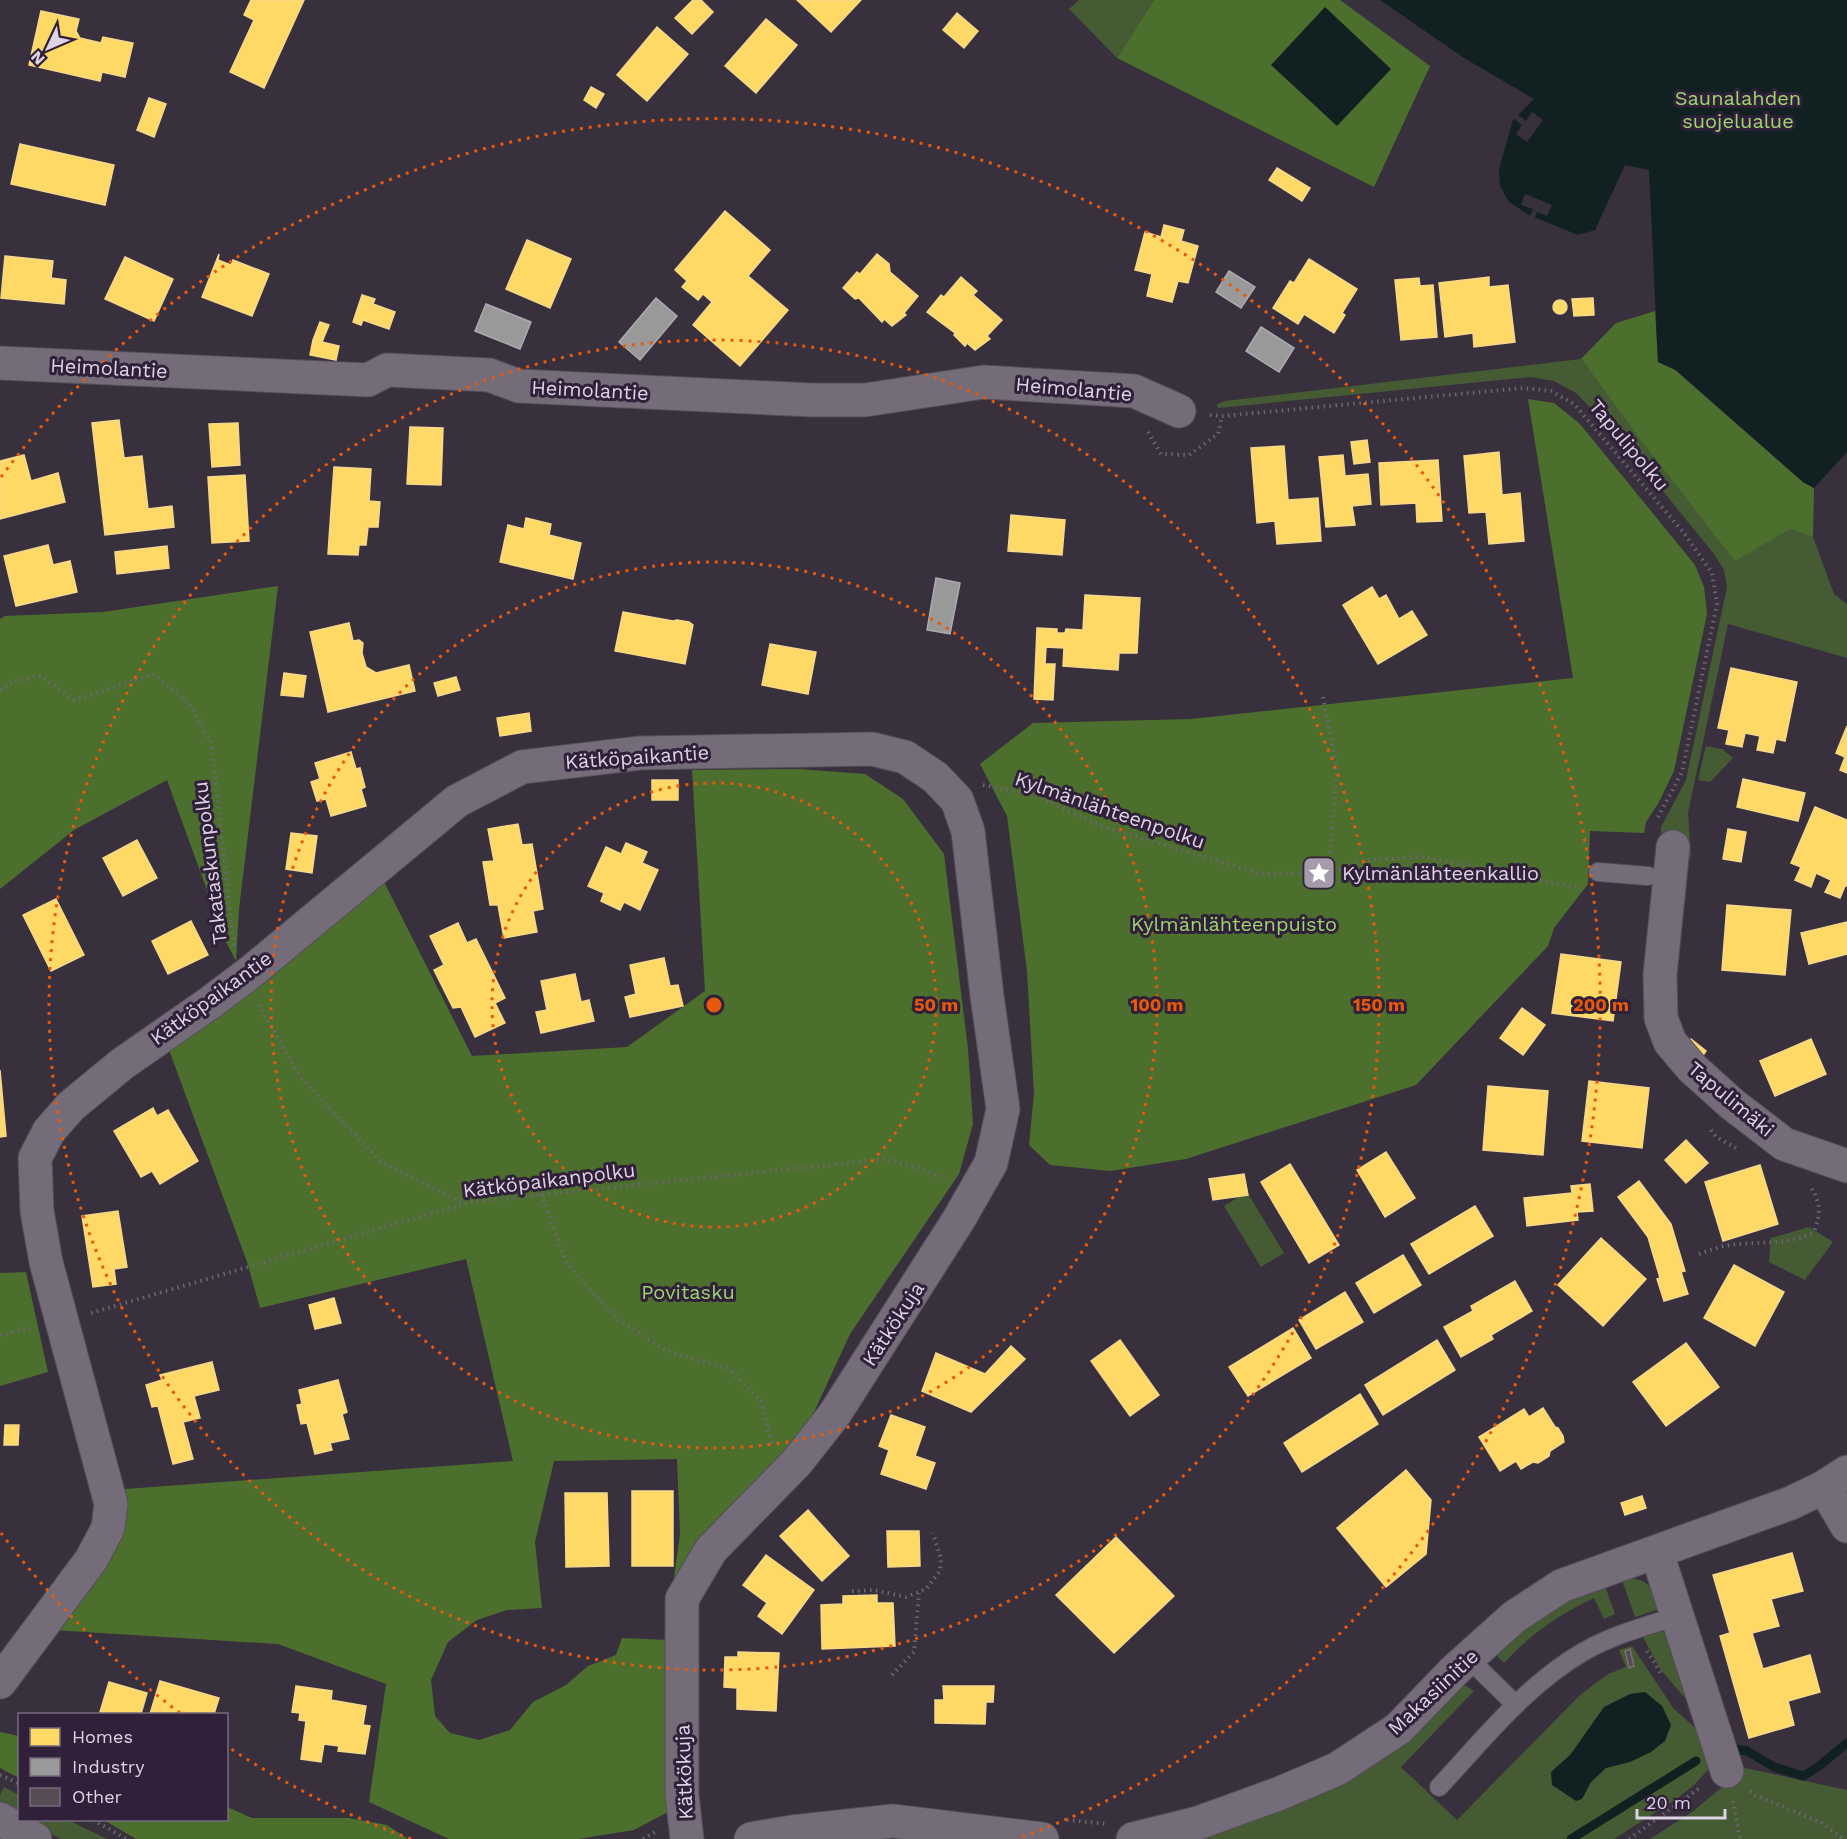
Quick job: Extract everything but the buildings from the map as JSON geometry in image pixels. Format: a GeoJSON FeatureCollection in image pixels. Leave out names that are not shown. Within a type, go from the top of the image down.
{"type":"FeatureCollection","features":[{"type":"Feature","properties":{"kind":"street","name":"Heimolantie"},"geometry":{"type":"LineString","coordinates":[[0,363],[368,380],[387,370],[477,374],[489,375],[519,386],[812,400],[865,400],[984,382],[1134,391],[1179,411]]}},
{"type":"Feature","properties":{"kind":"street","name":"Kätköpaikantie"},"geometry":{"type":"LineString","coordinates":[[0,1682],[91,1560],[108,1528],[111,1504],[106,1477],[46,1262],[37,1211],[35,1158],[49,1131],[71,1106],[122,1064],[243,978],[457,801],[522,766],[639,753],[872,749],[905,757],[935,777]]}},
{"type":"Feature","properties":{"kind":"street","name":"Kätkökuja"},"geometry":{"type":"LineString","coordinates":[[687,1832],[682,1795],[682,1599],[711,1550],[797,1462],[834,1415],[991,1163],[1003,1109],[968,831],[957,800],[935,777]]}},
{"type":"Feature","properties":{"kind":"street","name":"Tapulimäki"},"geometry":{"type":"LineString","coordinates":[[1663,836],[1661,1018],[1670,1042],[1692,1068],[1732,1104],[1784,1144],[1847,1166]]}},
{"type":"Feature","properties":{"kind":"street"},"geometry":{"type":"LineString","coordinates":[[1836,1480],[1847,1526]]}},
{"type":"Feature","properties":{"kind":"street","name":"Makasiinitie"},"geometry":{"type":"LineString","coordinates":[[1125,1831],[1198,1823],[1338,1769],[1398,1729],[1468,1658],[1514,1617],[1561,1586],[1791,1503],[1836,1480]]}},
{"type":"Feature","properties":{"kind":"street"},"geometry":{"type":"LineString","coordinates":[[1657,1552],[1727,1771]]}},
{"type":"Feature","properties":{"kind":"street"},"geometry":{"type":"LineString","coordinates":[[0,1819],[35,1839]]}},
{"type":"Feature","properties":{"kind":"street"},"geometry":{"type":"LineString","coordinates":[[751,1839],[893,1821],[1052,1829]]}},
{"type":"Feature","properties":{"kind":"lane"},"geometry":{"type":"LineString","coordinates":[[1598,872],[1648,876]]}},
{"type":"Feature","properties":{"kind":"lane"},"geometry":{"type":"LineString","coordinates":[[1439,1787],[1516,1705],[1549,1674],[1584,1651],[1635,1629],[1678,1616]]}},
{"type":"Feature","properties":{"kind":"lane"},"geometry":{"type":"LineString","coordinates":[[1468,1658],[1516,1705]]}},
{"type":"Feature","properties":{"kind":"path","name":"Tapulipolku"},"geometry":{"type":"LineString","coordinates":[[1179,411],[1222,416],[1524,388],[1551,391],[1574,404],[1684,533],[1712,573],[1717,604],[1682,772],[1663,836]]}},
{"type":"Feature","properties":{"kind":"path","name":"Takataskunpolku"},"geometry":{"type":"LineString","coordinates":[[0,690],[14,681],[40,676],[74,700],[153,674],[190,704],[211,742],[236,961],[243,978],[300,1077],[380,1161],[464,1203],[470,1202]]}},
{"type":"Feature","properties":{"kind":"path"},"geometry":{"type":"LineString","coordinates":[[1323,696],[1337,772],[1328,873]]}},
{"type":"Feature","properties":{"kind":"path","name":"Kylmänlähteenpolku"},"geometry":{"type":"LineString","coordinates":[[935,777],[1032,794],[1101,826],[1262,874],[1328,873],[1366,860],[1423,857],[1584,889]]}},
{"type":"Feature","properties":{"kind":"path"},"geometry":{"type":"LineString","coordinates":[[1706,1123],[1716,1137],[1743,1151]]}},
{"type":"Feature","properties":{"kind":"path","name":"Kätköpaikanpolku"},"geometry":{"type":"LineString","coordinates":[[62,1322],[470,1202],[887,1159],[977,1188]]}},
{"type":"Feature","properties":{"kind":"path"},"geometry":{"type":"LineString","coordinates":[[1699,1254],[1729,1245],[1771,1244],[1814,1232],[1820,1210],[1818,1198],[1807,1180]]}},
{"type":"Feature","properties":{"kind":"path"},"geometry":{"type":"LineString","coordinates":[[541,1194],[567,1264],[617,1319],[668,1351],[729,1370],[761,1401],[780,1479]]}},
{"type":"Feature","properties":{"kind":"path"},"geometry":{"type":"LineString","coordinates":[[852,1591],[874,1590],[906,1597],[926,1589],[940,1570],[941,1559],[933,1533]]}},
{"type":"Feature","properties":{"kind":"path"},"geometry":{"type":"LineString","coordinates":[[892,1675],[914,1652],[919,1593]]}},
{"type":"Feature","properties":{"kind":"path"},"geometry":{"type":"LineString","coordinates":[[1629,1839],[1727,1771]]}},
{"type":"Feature","properties":{"kind":"path"},"geometry":{"type":"LineString","coordinates":[[1727,1771],[1740,1839]]}},
{"type":"Feature","properties":{"kind":"path"},"geometry":{"type":"LineString","coordinates":[[1727,1771],[1755,1795],[1822,1823],[1843,1839]]}},
{"type":"Feature","properties":{"kind":"path"},"geometry":{"type":"LineString","coordinates":[[0,1776],[18,1783]]}},
{"type":"Feature","properties":{"kind":"path"},"geometry":{"type":"LineString","coordinates":[[95,1821],[127,1839]]}},
{"type":"Feature","properties":{"kind":"path"},"geometry":{"type":"LineString","coordinates":[[1052,1829],[1107,1824],[1125,1831]]}},
{"type":"Feature","properties":{"kind":"path"},"geometry":{"type":"LineString","coordinates":[[643,1839],[659,1829],[687,1832]]}},
{"type":"Feature","properties":{"kind":"green space"},"geometry":{"type":"Polygon","coordinates":[[[1079,0],[1154,0],[1117,58],[1069,9],[1079,0]]]}},
{"type":"Feature","properties":{"kind":"green space"},"geometry":{"type":"Polygon","coordinates":[[[1154,0],[1340,0],[1430,66],[1374,187],[1117,58],[1154,0]]]}},
{"type":"Feature","properties":{"kind":"green space"},"geometry":{"type":"Polygon","coordinates":[[[1655,311],[1658,362],[1675,370],[1803,482],[1814,488],[1813,537],[1790,529],[1735,561],[1581,359],[1616,323],[1655,311]]]}},
{"type":"Feature","properties":{"kind":"green space"},"geometry":{"type":"Polygon","coordinates":[[[1581,359],[1637,435],[1790,529],[1813,537],[1834,594],[1847,604],[1847,658],[1728,624],[1688,813],[1691,857],[1683,856],[1685,836],[1661,834],[1661,827],[1686,780],[1727,587],[1724,570],[1714,554],[1619,437],[1576,393],[1554,381],[1531,377],[1218,408],[1217,404],[1225,401],[1581,359]]]}},
{"type":"Feature","properties":{"kind":"green space","name":"Kylmänlähteenpuisto"},"geometry":{"type":"Polygon","coordinates":[[[1528,399],[1554,403],[1580,424],[1695,565],[1704,587],[1707,614],[1674,771],[1646,822],[1644,833],[1590,831],[1588,884],[1554,928],[1548,946],[1416,1085],[1186,1159],[1110,1171],[1050,1165],[1029,1145],[1034,1093],[1027,971],[1007,816],[980,764],[1033,723],[1191,719],[1573,678],[1528,399]]]}},
{"type":"Feature","properties":{"kind":"green space"},"geometry":{"type":"Polygon","coordinates":[[[278,586],[239,909],[236,961],[225,940],[167,780],[74,830],[0,889],[0,619],[5,616],[103,612],[278,586]]]}},
{"type":"Feature","properties":{"kind":"green space"},"geometry":{"type":"Polygon","coordinates":[[[1706,746],[1722,749],[1733,758],[1710,782],[1698,780],[1706,746]]]}},
{"type":"Feature","properties":{"kind":"green space","name":"Povitasku"},"geometry":{"type":"Polygon","coordinates":[[[799,769],[865,774],[903,799],[944,854],[968,1049],[973,1124],[959,1174],[850,1334],[793,1458],[731,1507],[696,1541],[671,1600],[680,1534],[677,1459],[554,1461],[535,1542],[542,1608],[507,1610],[477,1620],[448,1642],[431,1680],[435,1716],[450,1733],[479,1740],[510,1730],[533,1702],[566,1685],[588,1666],[616,1655],[622,1638],[668,1640],[668,1812],[634,1830],[578,1839],[449,1839],[369,1802],[386,1684],[278,1644],[53,1630],[112,1546],[125,1489],[513,1461],[466,1259],[260,1308],[247,1262],[168,1047],[383,880],[472,1056],[627,1047],[705,991],[692,770],[799,769]]]}},
{"type":"Feature","properties":{"kind":"green space"},"geometry":{"type":"Polygon","coordinates":[[[1247,1192],[1284,1253],[1261,1267],[1224,1206],[1247,1192]]]}},
{"type":"Feature","properties":{"kind":"green space"},"geometry":{"type":"Polygon","coordinates":[[[1809,1227],[1833,1242],[1805,1280],[1769,1262],[1771,1238],[1809,1227]]]}},
{"type":"Feature","properties":{"kind":"green space"},"geometry":{"type":"Polygon","coordinates":[[[26,1272],[48,1372],[0,1386],[0,1273],[26,1272]]]}},
{"type":"Feature","properties":{"kind":"green space"},"geometry":{"type":"Polygon","coordinates":[[[1631,1578],[1643,1581],[1654,1589],[1660,1609],[1635,1617],[1622,1580],[1631,1578]]]}},
{"type":"Feature","properties":{"kind":"green space"},"geometry":{"type":"Polygon","coordinates":[[[1605,1586],[1615,1614],[1604,1619],[1594,1598],[1546,1626],[1504,1663],[1496,1655],[1498,1647],[1555,1605],[1605,1586]]]}},
{"type":"Feature","properties":{"kind":"green space"},"geometry":{"type":"Polygon","coordinates":[[[1667,1632],[1688,1697],[1685,1698],[1660,1669],[1643,1637],[1667,1632]]]}},
{"type":"Feature","properties":{"kind":"green space"},"geometry":{"type":"Polygon","coordinates":[[[1632,1646],[1674,1709],[1703,1735],[1709,1753],[1708,1770],[1675,1800],[1614,1839],[1193,1839],[1463,1684],[1474,1691],[1401,1767],[1457,1820],[1580,1695],[1608,1674],[1626,1667],[1619,1650],[1632,1646]]]}},
{"type":"Feature","properties":{"kind":"green space"},"geometry":{"type":"Polygon","coordinates":[[[0,1732],[18,1736],[18,1777],[0,1768],[0,1732]]]}},
{"type":"Feature","properties":{"kind":"green space"},"geometry":{"type":"Polygon","coordinates":[[[1745,1768],[1847,1790],[1847,1839],[1650,1839],[1692,1812],[1745,1768]]]}},
{"type":"Feature","properties":{"kind":"green space"},"geometry":{"type":"Polygon","coordinates":[[[4,1787],[18,1794],[18,1814],[0,1803],[0,1795],[4,1787]]]}},
{"type":"Feature","properties":{"kind":"green space"},"geometry":{"type":"Polygon","coordinates":[[[228,1807],[252,1818],[349,1818],[387,1825],[408,1839],[136,1839],[106,1821],[228,1821],[228,1807]]]}},
{"type":"Feature","properties":{"kind":"green space"},"geometry":{"type":"Polygon","coordinates":[[[30,1821],[70,1821],[107,1839],[60,1839],[30,1821]]]}},
{"type":"Feature","properties":{"kind":"shaded area","name":"Saunalahden suojelualue"},"geometry":{"type":"Polygon","coordinates":[[[1380,0],[1847,0],[1847,452],[1814,488],[1803,482],[1676,370],[1658,362],[1649,170],[1625,165],[1595,230],[1578,235],[1529,215],[1509,202],[1500,186],[1499,169],[1513,120],[1534,99],[1464,58],[1380,0]]]}},
{"type":"Feature","properties":{"kind":"shaded area"},"geometry":{"type":"Polygon","coordinates":[[[1325,7],[1391,69],[1337,126],[1271,65],[1325,7]]]}},
{"type":"Feature","properties":{"kind":"shaded area"},"geometry":{"type":"Polygon","coordinates":[[[1645,1692],[1662,1706],[1671,1725],[1665,1741],[1651,1752],[1630,1762],[1606,1768],[1591,1782],[1582,1799],[1576,1801],[1552,1785],[1551,1772],[1570,1755],[1604,1707],[1630,1694],[1645,1692]]]}},
{"type":"Feature","properties":{"kind":"pier"},"geometry":{"type":"Polygon","coordinates":[[[1532,112],[1543,120],[1527,142],[1516,134],[1522,125],[1512,117],[1516,113],[1526,121],[1532,112]]]}},
{"type":"Feature","properties":{"kind":"pier"},"geometry":{"type":"Polygon","coordinates":[[[1525,194],[1552,205],[1547,216],[1537,212],[1534,220],[1529,218],[1533,209],[1521,205],[1525,194]]]}},
{"type":"Feature","properties":{"kind":"waterway"},"geometry":{"type":"LineString","coordinates":[[1734,1749],[1747,1751],[1774,1767],[1803,1776],[1818,1767],[1847,1743]]}},
{"type":"Feature","properties":{"kind":"waterway"},"geometry":{"type":"LineString","coordinates":[[1571,1839],[1696,1761]]}},
{"type":"Feature","properties":{"kind":"place","name":"Kylmänlähteenkallio"},"geometry":{"type":"Point","coordinates":[1319,873]}}]}
